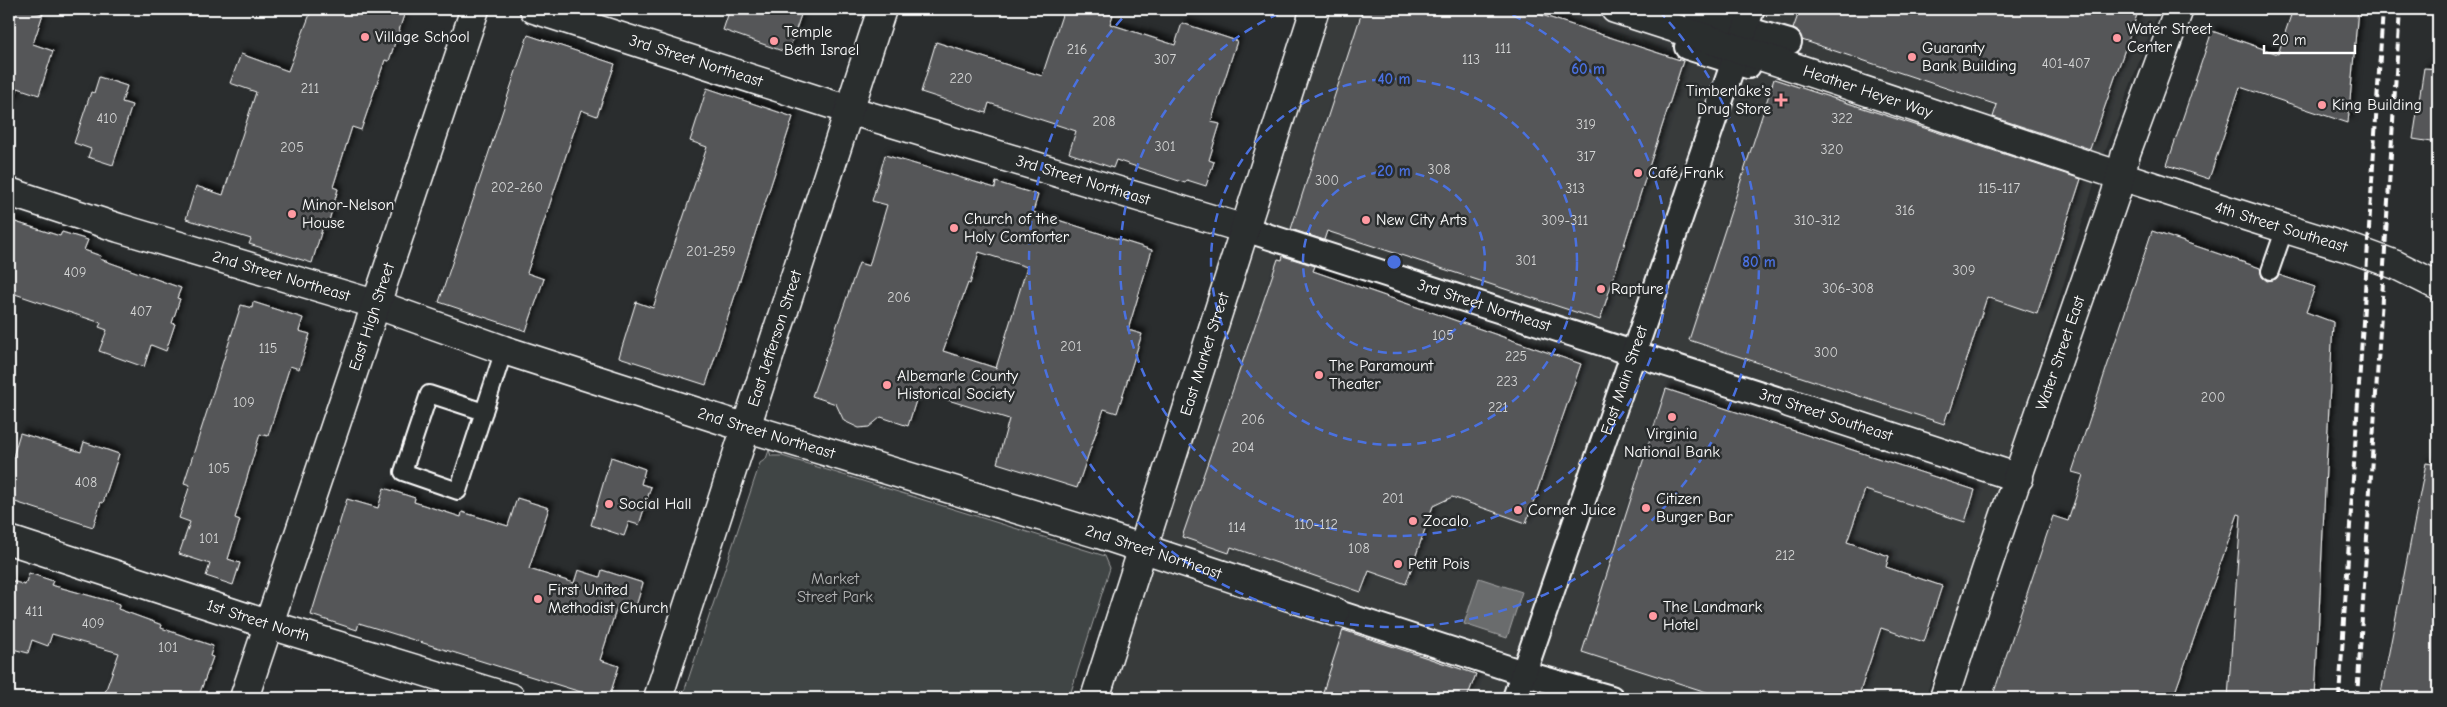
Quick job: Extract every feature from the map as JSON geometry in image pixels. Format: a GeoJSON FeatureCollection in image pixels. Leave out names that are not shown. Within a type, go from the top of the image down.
{"type":"FeatureCollection","features":[{"type":"Feature","properties":{"kind":"street","name":"East High Street"},"geometry":{"type":"LineString","coordinates":[[244,698],[267,624],[475,9]]}},
{"type":"Feature","properties":{"kind":"street","name":"3rd Street Northeast"},"geometry":{"type":"LineString","coordinates":[[534,9],[849,110],[1245,230],[1631,354]]}},
{"type":"Feature","properties":{"kind":"street","name":"East Jefferson Street"},"geometry":{"type":"LineString","coordinates":[[658,698],[882,9]]}},
{"type":"Feature","properties":{"kind":"street","name":"East Market Street"},"geometry":{"type":"LineString","coordinates":[[1095,698],[1315,9]]}},
{"type":"Feature","properties":{"kind":"street","name":"Heather Heyer Way"},"geometry":{"type":"LineString","coordinates":[[1615,9],[1743,37],[2121,175]]}},
{"type":"Feature","properties":{"kind":"street","name":"Water Street East"},"geometry":{"type":"LineString","coordinates":[[1944,698],[1983,576],[2019,478],[2121,175],[2126,153],[2179,9]]}},
{"type":"Feature","properties":{"kind":"street"},"geometry":{"type":"LineString","coordinates":[[1698,15],[1743,37],[1776,75]]}},
{"type":"Feature","properties":{"kind":"street"},"geometry":{"type":"LineString","coordinates":[[1688,47],[1743,37],[1789,42]]}},
{"type":"Feature","properties":{"kind":"street","name":"East Main Street"},"geometry":{"type":"LineString","coordinates":[[1515,698],[1631,354],[1743,37]]}},
{"type":"Feature","properties":{"kind":"street","name":"4th Street Southeast"},"geometry":{"type":"LineString","coordinates":[[2121,175],[2396,265],[2438,286]]}},
{"type":"Feature","properties":{"kind":"street","name":"2nd Street Northeast"},"geometry":{"type":"LineString","coordinates":[[9,192],[119,228],[375,304],[504,350],[746,428],[1099,534],[1523,674],[1611,698]]}},
{"type":"Feature","properties":{"kind":"street","name":"3rd Street Southeast"},"geometry":{"type":"LineString","coordinates":[[1631,354],[2019,478]]}},
{"type":"Feature","properties":{"kind":"street","name":"1st Street North"},"geometry":{"type":"LineString","coordinates":[[9,540],[267,624],[511,698]]}},
{"type":"Feature","properties":{"kind":"lane"},"geometry":{"type":"LineString","coordinates":[[2270,271],[2285,228]]}},
{"type":"Feature","properties":{"kind":"lane"},"geometry":{"type":"LineString","coordinates":[[484,412],[429,394],[403,472],[458,491],[484,412],[504,350]]}},
{"type":"Feature","properties":{"kind":"shaded area"},"geometry":{"type":"Polygon","coordinates":[[[1315,9],[2159,9],[2098,171],[2015,444],[1925,698],[1095,698],[1315,9]]]}},
{"type":"Feature","properties":{"kind":"shaded area"},"geometry":{"type":"Polygon","coordinates":[[[1479,578],[1522,592],[1507,638],[1464,624],[1479,578]]]}},
{"type":"Feature","properties":{"kind":"green space","name":"Market Street Park"},"geometry":{"type":"Polygon","coordinates":[[[769,450],[771,456],[782,456],[1105,556],[1110,568],[1069,698],[682,698],[760,463],[766,459],[769,450]]]}},
{"type":"Feature","properties":{"kind":"building"},"geometry":{"type":"Polygon","coordinates":[[[9,9],[26,9],[43,14],[33,44],[53,51],[39,95],[18,88],[13,103],[9,102],[9,9]]]}},
{"type":"Feature","properties":{"kind":"building"},"geometry":{"type":"Polygon","coordinates":[[[312,9],[406,9],[389,61],[385,60],[361,130],[352,127],[333,187],[338,189],[327,228],[323,226],[312,263],[249,244],[251,239],[186,219],[196,186],[223,195],[256,92],[230,83],[241,54],[288,71],[312,9]]]}},
{"type":"Feature","properties":{"kind":"building","name":"Temple Beth Israel"},"geometry":{"type":"Polygon","coordinates":[[[730,9],[803,9],[788,53],[723,30],[730,9]]]}},
{"type":"Feature","properties":{"kind":"building"},"geometry":{"type":"Polygon","coordinates":[[[1064,9],[1094,9],[1113,15],[1110,24],[1175,45],[1182,23],[1237,41],[1211,122],[1220,124],[1209,160],[1214,162],[1206,186],[1187,180],[1185,183],[1116,160],[1113,168],[1069,153],[1076,131],[989,103],[986,113],[921,92],[936,42],[1042,76],[1064,9]]]}},
{"type":"Feature","properties":{"kind":"building"},"geometry":{"type":"Polygon","coordinates":[[[1363,9],[1523,9],[1683,61],[1600,320],[1327,231],[1324,240],[1291,229],[1363,9]]]}},
{"type":"Feature","properties":{"kind":"building"},"geometry":{"type":"Polygon","coordinates":[[[1800,9],[2139,9],[2090,149],[1993,117],[1997,105],[1802,40],[1799,33],[1793,29],[1800,9]]]}},
{"type":"Feature","properties":{"kind":"building","name":"King Building"},"geometry":{"type":"Polygon","coordinates":[[[2293,9],[2358,9],[2348,123],[2240,87],[2209,179],[2167,165],[2212,31],[2278,54],[2293,9]]]}},
{"type":"Feature","properties":{"kind":"building"},"geometry":{"type":"Polygon","coordinates":[[[528,35],[615,64],[597,116],[581,110],[527,273],[544,279],[526,331],[439,302],[528,35]]]}},
{"type":"Feature","properties":{"kind":"building"},"geometry":{"type":"Polygon","coordinates":[[[2424,68],[2438,69],[2438,143],[2413,139],[2424,68]]]}},
{"type":"Feature","properties":{"kind":"building"},"geometry":{"type":"Polygon","coordinates":[[[99,77],[127,86],[122,102],[132,105],[113,165],[88,157],[91,149],[74,143],[91,92],[94,93],[99,77]]]}},
{"type":"Feature","properties":{"kind":"building"},"geometry":{"type":"Polygon","coordinates":[[[1774,79],[2081,179],[2037,314],[1987,297],[1950,412],[1948,412],[1944,424],[1689,340],[1774,79]]]}},
{"type":"Feature","properties":{"kind":"building"},"geometry":{"type":"Polygon","coordinates":[[[707,88],[793,117],[706,385],[619,357],[636,302],[653,308],[707,147],[690,141],[707,88]]]}},
{"type":"Feature","properties":{"kind":"building"},"geometry":{"type":"Polygon","coordinates":[[[885,155],[995,188],[996,182],[1038,195],[1033,212],[1152,250],[1128,330],[1142,334],[1117,413],[1104,409],[1077,488],[997,463],[1009,419],[919,391],[908,426],[881,417],[869,427],[859,428],[844,421],[836,404],[812,396],[859,263],[869,266],[887,205],[872,201],[885,155]],[[979,252],[970,284],[968,283],[943,351],[996,368],[1027,267],[979,252]]]}},
{"type":"Feature","properties":{"kind":"building"},"geometry":{"type":"Polygon","coordinates":[[[9,220],[60,236],[62,232],[88,240],[84,250],[101,256],[100,259],[181,288],[177,298],[180,299],[172,323],[175,324],[166,351],[151,345],[144,367],[99,351],[107,330],[99,327],[101,323],[9,292],[9,220]]]}},
{"type":"Feature","properties":{"kind":"building"},"geometry":{"type":"Polygon","coordinates":[[[2152,231],[2260,268],[2262,277],[2267,281],[2276,279],[2279,275],[2315,287],[2306,312],[2333,322],[2315,698],[2228,698],[2241,515],[2238,514],[2173,698],[1992,698],[2053,516],[2068,521],[2083,475],[2072,472],[2152,231]]]}},
{"type":"Feature","properties":{"kind":"building"},"geometry":{"type":"Polygon","coordinates":[[[1283,256],[1315,266],[1313,271],[1581,364],[1526,523],[1452,497],[1433,506],[1406,584],[1369,571],[1361,592],[1231,547],[1229,553],[1182,537],[1278,259],[1282,260],[1283,256]]]}},
{"type":"Feature","properties":{"kind":"building"},"geometry":{"type":"Polygon","coordinates":[[[253,302],[303,318],[299,331],[310,334],[299,369],[290,366],[268,436],[260,434],[235,518],[240,520],[228,559],[240,563],[233,585],[206,576],[210,564],[179,554],[190,522],[179,518],[190,485],[184,483],[241,305],[252,308],[253,302]]]}},
{"type":"Feature","properties":{"kind":"building"},"geometry":{"type":"Polygon","coordinates":[[[1666,389],[1975,490],[1965,522],[1865,490],[1847,542],[1889,556],[1886,567],[1942,586],[1924,642],[1881,628],[1858,698],[1725,698],[1582,652],[1666,389]]]}},
{"type":"Feature","properties":{"kind":"building"},"geometry":{"type":"Polygon","coordinates":[[[20,433],[81,452],[84,442],[119,454],[93,527],[9,500],[9,470],[20,433]]]}},
{"type":"Feature","properties":{"kind":"building","name":"Social Hall"},"geometry":{"type":"Polygon","coordinates":[[[611,457],[645,469],[641,484],[651,487],[639,525],[629,522],[624,536],[591,525],[611,457]]]}},
{"type":"Feature","properties":{"kind":"building"},"geometry":{"type":"Polygon","coordinates":[[[2426,463],[2438,465],[2438,698],[2380,698],[2426,463]]]}},
{"type":"Feature","properties":{"kind":"building","name":"First United Methodist Church"},"geometry":{"type":"Polygon","coordinates":[[[384,488],[415,498],[414,502],[461,517],[462,512],[508,526],[517,498],[549,508],[529,569],[574,583],[578,570],[600,577],[602,570],[643,583],[634,613],[617,607],[600,660],[619,666],[609,698],[600,698],[359,623],[357,630],[311,615],[347,499],[378,508],[384,488]]]}},
{"type":"Feature","properties":{"kind":"building"},"geometry":{"type":"Polygon","coordinates":[[[29,573],[53,581],[51,585],[120,604],[118,609],[162,625],[161,628],[213,646],[210,656],[213,657],[198,698],[103,698],[119,653],[52,634],[48,646],[32,640],[28,653],[9,648],[9,580],[25,585],[29,573]]]}},
{"type":"Feature","properties":{"kind":"building"},"geometry":{"type":"Polygon","coordinates":[[[1343,630],[1476,674],[1467,698],[1321,698],[1343,630]]]}},
{"type":"Feature","properties":{"kind":"railway"},"geometry":{"type":"LineString","coordinates":[[2339,698],[2383,9]]}},
{"type":"Feature","properties":{"kind":"railway"},"geometry":{"type":"LineString","coordinates":[[2357,698],[2400,9]]}},
{"type":"Feature","properties":{"kind":"place","name":"Village School"},"geometry":{"type":"Point","coordinates":[365,37]}},
{"type":"Feature","properties":{"kind":"place","name":"Water Street Center"},"geometry":{"type":"Point","coordinates":[2117,38]}},
{"type":"Feature","properties":{"kind":"place","name":"Temple Beth Israel"},"geometry":{"type":"Point","coordinates":[774,41]}},
{"type":"Feature","properties":{"kind":"place","name":"Guaranty Bank Building"},"geometry":{"type":"Point","coordinates":[1912,57]}},
{"type":"Feature","properties":{"kind":"place","name":"Timberlake's Drug Store"},"geometry":{"type":"Point","coordinates":[1781,100]}},
{"type":"Feature","properties":{"kind":"place","name":"King Building"},"geometry":{"type":"Point","coordinates":[2322,105]}},
{"type":"Feature","properties":{"kind":"place","name":"Café Frank"},"geometry":{"type":"Point","coordinates":[1638,173]}},
{"type":"Feature","properties":{"kind":"place","name":"Minor-Nelson House"},"geometry":{"type":"Point","coordinates":[292,214]}},
{"type":"Feature","properties":{"kind":"place","name":"New City Arts"},"geometry":{"type":"Point","coordinates":[1366,220]}},
{"type":"Feature","properties":{"kind":"place","name":"Church of the Holy Comforter"},"geometry":{"type":"Point","coordinates":[954,228]}},
{"type":"Feature","properties":{"kind":"place","name":"Rapture"},"geometry":{"type":"Point","coordinates":[1601,289]}},
{"type":"Feature","properties":{"kind":"place","name":"The Paramount Theater"},"geometry":{"type":"Point","coordinates":[1319,375]}},
{"type":"Feature","properties":{"kind":"place","name":"Albemarle County Historical Society"},"geometry":{"type":"Point","coordinates":[887,385]}},
{"type":"Feature","properties":{"kind":"place","name":"Virginia National Bank"},"geometry":{"type":"Point","coordinates":[1672,417]}},
{"type":"Feature","properties":{"kind":"place","name":"Social Hall"},"geometry":{"type":"Point","coordinates":[609,504]}},
{"type":"Feature","properties":{"kind":"place","name":"Citizen Burger Bar"},"geometry":{"type":"Point","coordinates":[1646,508]}},
{"type":"Feature","properties":{"kind":"place","name":"Corner Juice"},"geometry":{"type":"Point","coordinates":[1518,510]}},
{"type":"Feature","properties":{"kind":"place","name":"Zocalo"},"geometry":{"type":"Point","coordinates":[1413,521]}},
{"type":"Feature","properties":{"kind":"place","name":"Petit Pois"},"geometry":{"type":"Point","coordinates":[1398,564]}},
{"type":"Feature","properties":{"kind":"place","name":"First United Methodist Church"},"geometry":{"type":"Point","coordinates":[538,599]}},
{"type":"Feature","properties":{"kind":"place","name":"The Landmark Hotel"},"geometry":{"type":"Point","coordinates":[1653,616]}}]}
